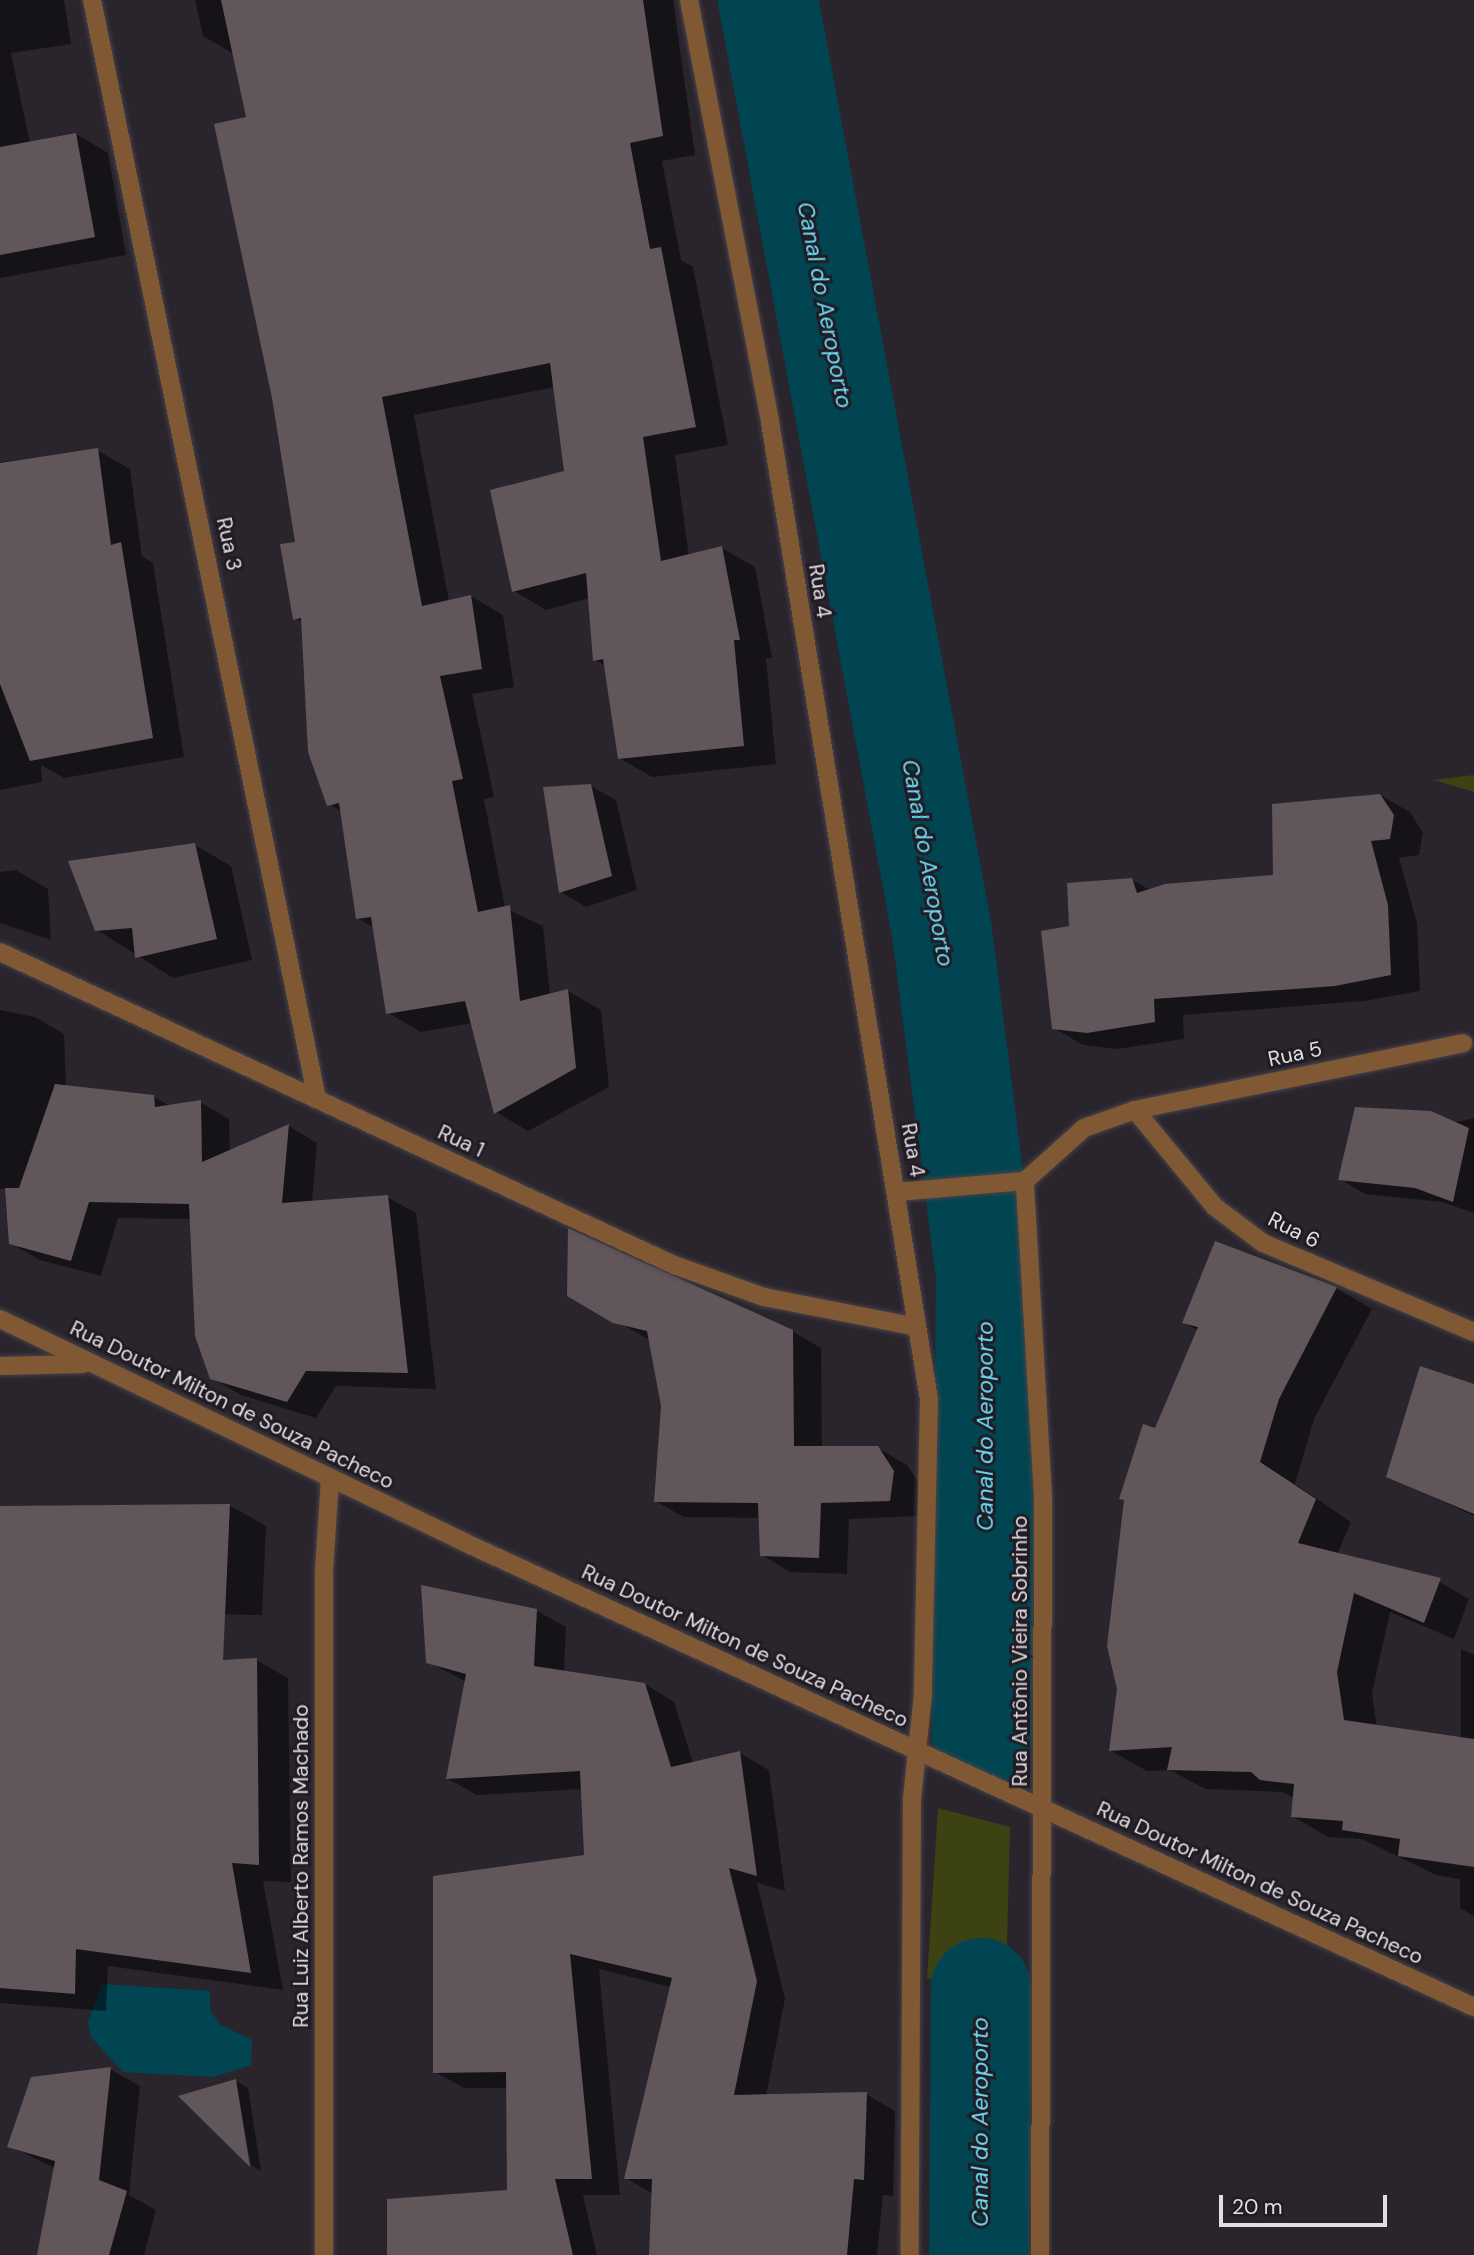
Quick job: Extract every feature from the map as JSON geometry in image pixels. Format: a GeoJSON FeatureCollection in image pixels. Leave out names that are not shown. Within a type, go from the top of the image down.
{"type":"FeatureCollection","features":[{"type":"Feature","properties":{"kind":"street","name":"Rua 3"},"geometry":{"type":"LineString","coordinates":[[92,0],[317,1098]]}},
{"type":"Feature","properties":{"kind":"street","name":"Rua 4"},"geometry":{"type":"LineString","coordinates":[[689,0],[770,422],[897,1192]]}},
{"type":"Feature","properties":{"kind":"street","name":"Rua 1"},"geometry":{"type":"LineString","coordinates":[[0,952],[674,1265],[764,1297],[917,1327]]}},
{"type":"Feature","properties":{"kind":"street","name":"Rua 5"},"geometry":{"type":"LineString","coordinates":[[1135,1110],[1463,1043]]}},
{"type":"Feature","properties":{"kind":"street"},"geometry":{"type":"LineString","coordinates":[[910,2255],[918,1751],[929,1399],[897,1192],[1025,1181],[1084,1128],[1135,1110]]}},
{"type":"Feature","properties":{"kind":"street","name":"Rua 6"},"geometry":{"type":"LineString","coordinates":[[1135,1110],[1214,1207],[1263,1243],[1474,1332]]}},
{"type":"Feature","properties":{"kind":"street","name":"Rua Antônio Vieira Sobrinho"},"geometry":{"type":"LineString","coordinates":[[1025,1181],[1043,1497],[1040,2255]]}},
{"type":"Feature","properties":{"kind":"street","name":"Rua Doutor Milton de Souza Pacheco"},"geometry":{"type":"LineString","coordinates":[[0,1318],[330,1477],[1474,2007]]}},
{"type":"Feature","properties":{"kind":"street"},"geometry":{"type":"LineString","coordinates":[[0,1366],[94,1364]]}},
{"type":"Feature","properties":{"kind":"street","name":"Rua Luiz Alberto Ramos Machado"},"geometry":{"type":"LineString","coordinates":[[324,2255],[324,1571],[330,1477]]}},
{"type":"Feature","properties":{"kind":"green space"},"geometry":{"type":"Polygon","coordinates":[[[1474,775],[1474,792],[1434,780],[1474,775]]]}},
{"type":"Feature","properties":{"kind":"green space"},"geometry":{"type":"Polygon","coordinates":[[[952,1502],[1025,1509],[1020,1764],[954,1735],[952,1502]]]}},
{"type":"Feature","properties":{"kind":"green space"},"geometry":{"type":"Polygon","coordinates":[[[938,1808],[1010,1827],[1006,1980],[927,1979],[938,1808]]]}},
{"type":"Feature","properties":{"kind":"water"},"geometry":{"type":"Polygon","coordinates":[[[102,1984],[210,1991],[210,2011],[221,2025],[252,2040],[251,2065],[213,2077],[123,2072],[91,2037],[88,2022],[102,1984]]]}},
{"type":"Feature","properties":{"kind":"building"},"geometry":{"type":"Polygon","coordinates":[[[221,0],[643,0],[663,136],[630,143],[650,249],[661,247],[696,427],[643,437],[661,561],[722,546],[740,640],[734,640],[744,746],[618,759],[603,659],[593,661],[586,573],[512,592],[490,490],[564,471],[550,363],[382,397],[422,606],[471,595],[482,669],[440,676],[463,779],[452,781],[478,912],[510,905],[520,1001],[568,989],[576,1068],[494,1114],[465,1001],[386,1014],[371,917],[356,919],[339,803],[327,806],[308,752],[301,618],[293,620],[280,544],[295,542],[272,398],[214,124],[246,117],[221,0]]]}},
{"type":"Feature","properties":{"kind":"building"},"geometry":{"type":"Polygon","coordinates":[[[76,133],[95,237],[0,255],[0,147],[76,133]]]}},
{"type":"Feature","properties":{"kind":"building"},"geometry":{"type":"Polygon","coordinates":[[[98,448],[111,545],[121,542],[153,738],[30,761],[0,684],[0,463],[98,448]]]}},
{"type":"Feature","properties":{"kind":"building"},"geometry":{"type":"Polygon","coordinates":[[[591,784],[612,876],[559,893],[543,787],[591,784]]]}},
{"type":"Feature","properties":{"kind":"building"},"geometry":{"type":"Polygon","coordinates":[[[1380,794],[1394,815],[1390,839],[1371,841],[1388,905],[1391,975],[1335,986],[1154,999],[1155,1022],[1087,1033],[1052,1029],[1041,931],[1069,926],[1067,883],[1132,878],[1137,893],[1165,884],[1273,875],[1272,804],[1380,794]]]}},
{"type":"Feature","properties":{"kind":"building"},"geometry":{"type":"Polygon","coordinates":[[[195,843],[217,939],[135,958],[132,928],[95,931],[68,861],[195,843]]]}},
{"type":"Feature","properties":{"kind":"building"},"geometry":{"type":"Polygon","coordinates":[[[55,1084],[154,1095],[155,1107],[201,1100],[202,1162],[289,1124],[282,1203],[388,1195],[408,1373],[306,1371],[287,1402],[210,1379],[195,1336],[189,1204],[89,1202],[71,1261],[9,1244],[5,1188],[19,1188],[55,1084]]]}},
{"type":"Feature","properties":{"kind":"building"},"geometry":{"type":"Polygon","coordinates":[[[1355,1107],[1431,1111],[1469,1128],[1453,1202],[1415,1188],[1338,1180],[1355,1107]]]}},
{"type":"Feature","properties":{"kind":"building"},"geometry":{"type":"Polygon","coordinates":[[[568,1228],[793,1330],[794,1446],[878,1446],[894,1471],[890,1501],[821,1503],[819,1558],[760,1556],[758,1503],[654,1502],[661,1406],[647,1331],[613,1323],[567,1296],[568,1228]]]}},
{"type":"Feature","properties":{"kind":"building"},"geometry":{"type":"Polygon","coordinates":[[[1215,1241],[1337,1287],[1279,1399],[1260,1462],[1316,1499],[1298,1543],[1441,1578],[1424,1623],[1354,1593],[1337,1672],[1344,1720],[1474,1739],[1474,1867],[1398,1856],[1400,1839],[1342,1830],[1343,1821],[1291,1817],[1294,1784],[1260,1780],[1251,1772],[1167,1770],[1172,1747],[1109,1751],[1117,1689],[1107,1646],[1124,1500],[1119,1499],[1143,1424],[1155,1428],[1198,1327],[1182,1323],[1215,1241]]]}},
{"type":"Feature","properties":{"kind":"building"},"geometry":{"type":"Polygon","coordinates":[[[1420,1366],[1474,1384],[1474,1514],[1386,1477],[1420,1366]]]}},
{"type":"Feature","properties":{"kind":"building"},"geometry":{"type":"Polygon","coordinates":[[[230,1504],[223,1660],[257,1658],[259,1865],[232,1863],[251,1973],[76,1949],[75,1994],[0,1988],[0,1506],[230,1504]]]}},
{"type":"Feature","properties":{"kind":"building"},"geometry":{"type":"Polygon","coordinates":[[[421,1585],[537,1609],[534,1666],[645,1683],[671,1767],[740,1751],[757,1876],[729,1868],[757,1981],[734,2095],[867,2092],[864,2180],[854,2179],[847,2255],[649,2255],[652,2179],[624,2179],[672,1978],[570,1954],[592,2179],[555,2179],[573,2255],[387,2255],[387,2199],[507,2190],[506,2072],[433,2073],[433,1876],[584,1855],[580,1771],[446,1779],[466,1674],[426,1663],[421,1585]]]}},
{"type":"Feature","properties":{"kind":"building"},"geometry":{"type":"Polygon","coordinates":[[[111,2067],[99,2180],[127,2191],[109,2255],[37,2255],[55,2161],[7,2147],[31,2077],[111,2067]]]}},
{"type":"Feature","properties":{"kind":"building"},"geometry":{"type":"Polygon","coordinates":[[[236,2079],[250,2167],[178,2096],[236,2079]]]}},
{"type":"Feature","properties":{"kind":"waterway","name":"Canal do Aeroporto"},"geometry":{"type":"LineString","coordinates":[[768,0],[942,932],[986,1277],[982,1737]]}},
{"type":"Feature","properties":{"kind":"waterway","name":"Canal do Aeroporto"},"geometry":{"type":"LineString","coordinates":[[979,2255],[981,1988]]}}]}
